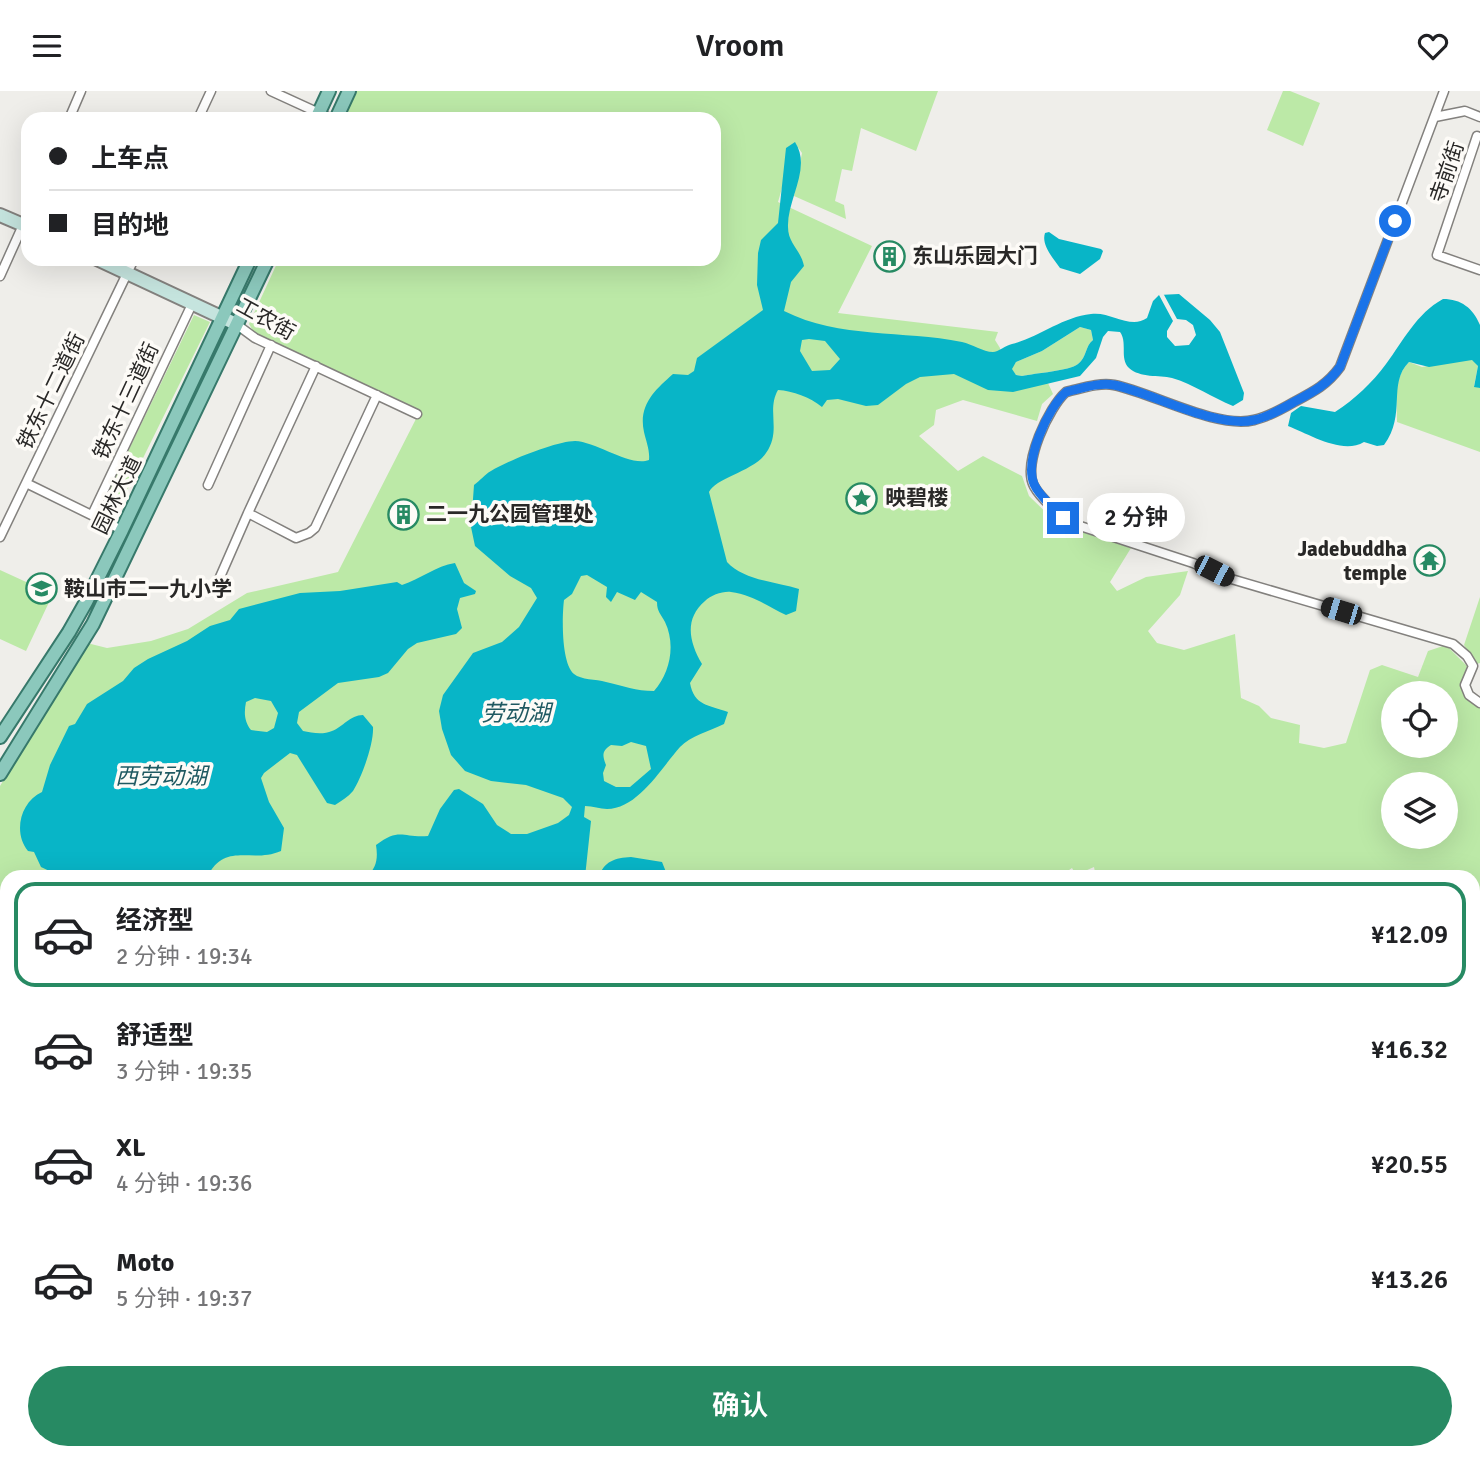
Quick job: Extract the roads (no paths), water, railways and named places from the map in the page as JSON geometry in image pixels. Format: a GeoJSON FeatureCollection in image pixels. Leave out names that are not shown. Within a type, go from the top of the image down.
{"type":"FeatureCollection","features":[{"type":"Feature","properties":{"kind":"main road"},"geometry":{"type":"LineString","coordinates":[[319,112],[329,91]]}},
{"type":"Feature","properties":{"kind":"main road"},"geometry":{"type":"LineString","coordinates":[[338,112],[349,91]]}},
{"type":"Feature","properties":{"kind":"main road","name":"园林大道"},"geometry":{"type":"LineString","coordinates":[[0,737],[69,632],[122,530],[247,266]]}},
{"type":"Feature","properties":{"kind":"main road"},"geometry":{"type":"LineString","coordinates":[[0,774],[93,624],[265,266]]}},
{"type":"Feature","properties":{"kind":"street"},"geometry":{"type":"LineString","coordinates":[[72,112],[81,91]]}},
{"type":"Feature","properties":{"kind":"street"},"geometry":{"type":"LineString","coordinates":[[201,112],[211,91]]}},
{"type":"Feature","properties":{"kind":"street"},"geometry":{"type":"LineString","coordinates":[[271,91],[310,112]]}},
{"type":"Feature","properties":{"kind":"street"},"geometry":{"type":"LineString","coordinates":[[1444,91],[1340,367],[1329,382],[1269,415],[1240,422],[1212,416],[1111,384],[1066,392],[1049,412],[1032,462],[1031,475],[1034,486],[1063,518],[1074,524],[1193,563],[1228,578],[1454,644],[1473,666],[1465,685],[1469,695],[1480,703]]}},
{"type":"Feature","properties":{"kind":"street"},"geometry":{"type":"LineString","coordinates":[[1435,117],[1465,111],[1480,117]]}},
{"type":"Feature","properties":{"kind":"street","name":"寺前街"},"geometry":{"type":"LineString","coordinates":[[1477,136],[1437,255],[1480,270]]}},
{"type":"Feature","properties":{"kind":"street"},"geometry":{"type":"LineString","coordinates":[[0,215],[21,221]]}},
{"type":"Feature","properties":{"kind":"street"},"geometry":{"type":"LineString","coordinates":[[0,276],[21,232]]}},
{"type":"Feature","properties":{"kind":"street","name":"工农街"},"geometry":{"type":"LineString","coordinates":[[112,266],[192,302],[225,311],[244,332],[416,414]]}},
{"type":"Feature","properties":{"kind":"street","name":"铁东十二道街"},"geometry":{"type":"LineString","coordinates":[[0,537],[131,266]]}},
{"type":"Feature","properties":{"kind":"street","name":"铁东十三道街"},"geometry":{"type":"LineString","coordinates":[[92,515],[192,302]]}},
{"type":"Feature","properties":{"kind":"street"},"geometry":{"type":"LineString","coordinates":[[208,485],[271,345]]}},
{"type":"Feature","properties":{"kind":"street"},"geometry":{"type":"LineString","coordinates":[[220,577],[316,366]]}},
{"type":"Feature","properties":{"kind":"street"},"geometry":{"type":"LineString","coordinates":[[248,513],[296,538],[315,528],[377,395]]}},
{"type":"Feature","properties":{"kind":"street"},"geometry":{"type":"LineString","coordinates":[[26,483],[122,530]]}},
{"type":"Feature","properties":{"kind":"water","name":"劳动湖"},"geometry":{"type":"Polygon","coordinates":[[[795,142],[801,162],[788,227],[790,238],[804,266],[791,282],[784,311],[827,326],[872,333],[940,338],[993,352],[1080,316],[1098,314],[1127,321],[1141,321],[1147,318],[1153,301],[1159,295],[1179,294],[1220,332],[1244,393],[1243,400],[1233,406],[1180,381],[1133,371],[1124,360],[1120,332],[1108,331],[1103,337],[1096,358],[1080,376],[1013,392],[988,390],[954,374],[920,377],[878,405],[866,406],[838,399],[827,400],[822,407],[801,395],[778,390],[773,405],[773,436],[766,453],[753,465],[719,483],[709,492],[727,562],[751,577],[799,589],[796,611],[786,615],[753,598],[728,592],[710,597],[698,608],[691,623],[691,631],[694,647],[702,664],[690,683],[699,700],[728,712],[724,724],[684,743],[639,795],[629,802],[607,809],[585,806],[584,817],[591,821],[586,870],[372,870],[376,863],[376,845],[396,835],[428,836],[440,809],[454,790],[459,789],[483,804],[497,825],[511,834],[527,834],[558,823],[569,815],[572,807],[563,798],[526,785],[491,781],[465,771],[451,755],[442,729],[439,711],[443,695],[473,653],[502,642],[519,627],[537,598],[531,588],[510,576],[475,546],[471,527],[474,485],[489,472],[508,462],[567,442],[584,442],[633,460],[649,460],[643,422],[646,406],[654,392],[673,374],[688,375],[694,371],[697,358],[763,310],[757,285],[758,253],[761,240],[778,223],[786,148],[795,142]],[[1080,327],[1042,351],[1016,362],[1012,369],[1016,375],[1060,370],[1078,364],[1093,340],[1091,330],[1080,327]],[[802,340],[800,351],[812,371],[830,370],[840,359],[825,341],[802,340]],[[587,575],[581,576],[572,594],[564,600],[563,639],[570,668],[574,674],[581,677],[654,691],[664,676],[671,649],[668,631],[658,611],[657,602],[641,592],[635,600],[617,592],[611,602],[606,597],[607,587],[587,575]],[[631,742],[622,746],[611,745],[604,751],[604,781],[616,787],[630,787],[651,769],[646,746],[631,742]]]}},
{"type":"Feature","properties":{"kind":"water"},"geometry":{"type":"Polygon","coordinates":[[[1049,232],[1059,239],[1101,249],[1103,251],[1100,259],[1080,274],[1060,268],[1045,242],[1045,233],[1049,232]]]}},
{"type":"Feature","properties":{"kind":"water"},"geometry":{"type":"Polygon","coordinates":[[[1443,299],[1466,306],[1480,325],[1480,388],[1474,387],[1478,366],[1472,360],[1429,367],[1409,362],[1399,380],[1395,422],[1384,445],[1364,442],[1336,445],[1288,426],[1291,413],[1301,406],[1335,412],[1349,402],[1381,371],[1425,312],[1443,299]]]}},
{"type":"Feature","properties":{"kind":"water","name":"西劳动湖"},"geometry":{"type":"Polygon","coordinates":[[[455,563],[464,583],[476,591],[475,594],[460,598],[457,609],[462,628],[456,634],[417,643],[408,649],[388,673],[379,677],[338,683],[299,712],[297,723],[303,731],[329,732],[354,717],[363,715],[373,727],[367,760],[353,791],[335,805],[327,803],[297,755],[290,753],[261,778],[269,802],[284,828],[281,851],[231,856],[211,870],[47,870],[41,867],[34,852],[28,851],[23,844],[20,827],[24,810],[34,797],[42,792],[50,765],[69,726],[75,724],[87,704],[123,681],[134,668],[210,626],[230,620],[239,609],[300,593],[340,591],[397,582],[402,585],[455,563]],[[255,698],[246,702],[245,716],[251,730],[267,732],[274,728],[278,713],[271,701],[255,698]]]}},
{"type":"Feature","properties":{"kind":"water"},"geometry":{"type":"Polygon","coordinates":[[[620,858],[662,862],[665,870],[602,870],[611,861],[620,858]]]}},
{"type":"Feature","properties":{"kind":"place","name":"东山乐园大门"},"geometry":{"type":"Point","coordinates":[889,256]}},
{"type":"Feature","properties":{"kind":"place","name":"映碧楼"},"geometry":{"type":"Point","coordinates":[862,498]}},
{"type":"Feature","properties":{"kind":"place","name":"二一九公园管理处"},"geometry":{"type":"Point","coordinates":[403,514]}},
{"type":"Feature","properties":{"kind":"place","name":"Jadebuddha temple"},"geometry":{"type":"Point","coordinates":[1430,561]}},
{"type":"Feature","properties":{"kind":"place","name":"鞍山市二一九小学"},"geometry":{"type":"Point","coordinates":[41,589]}}]}
